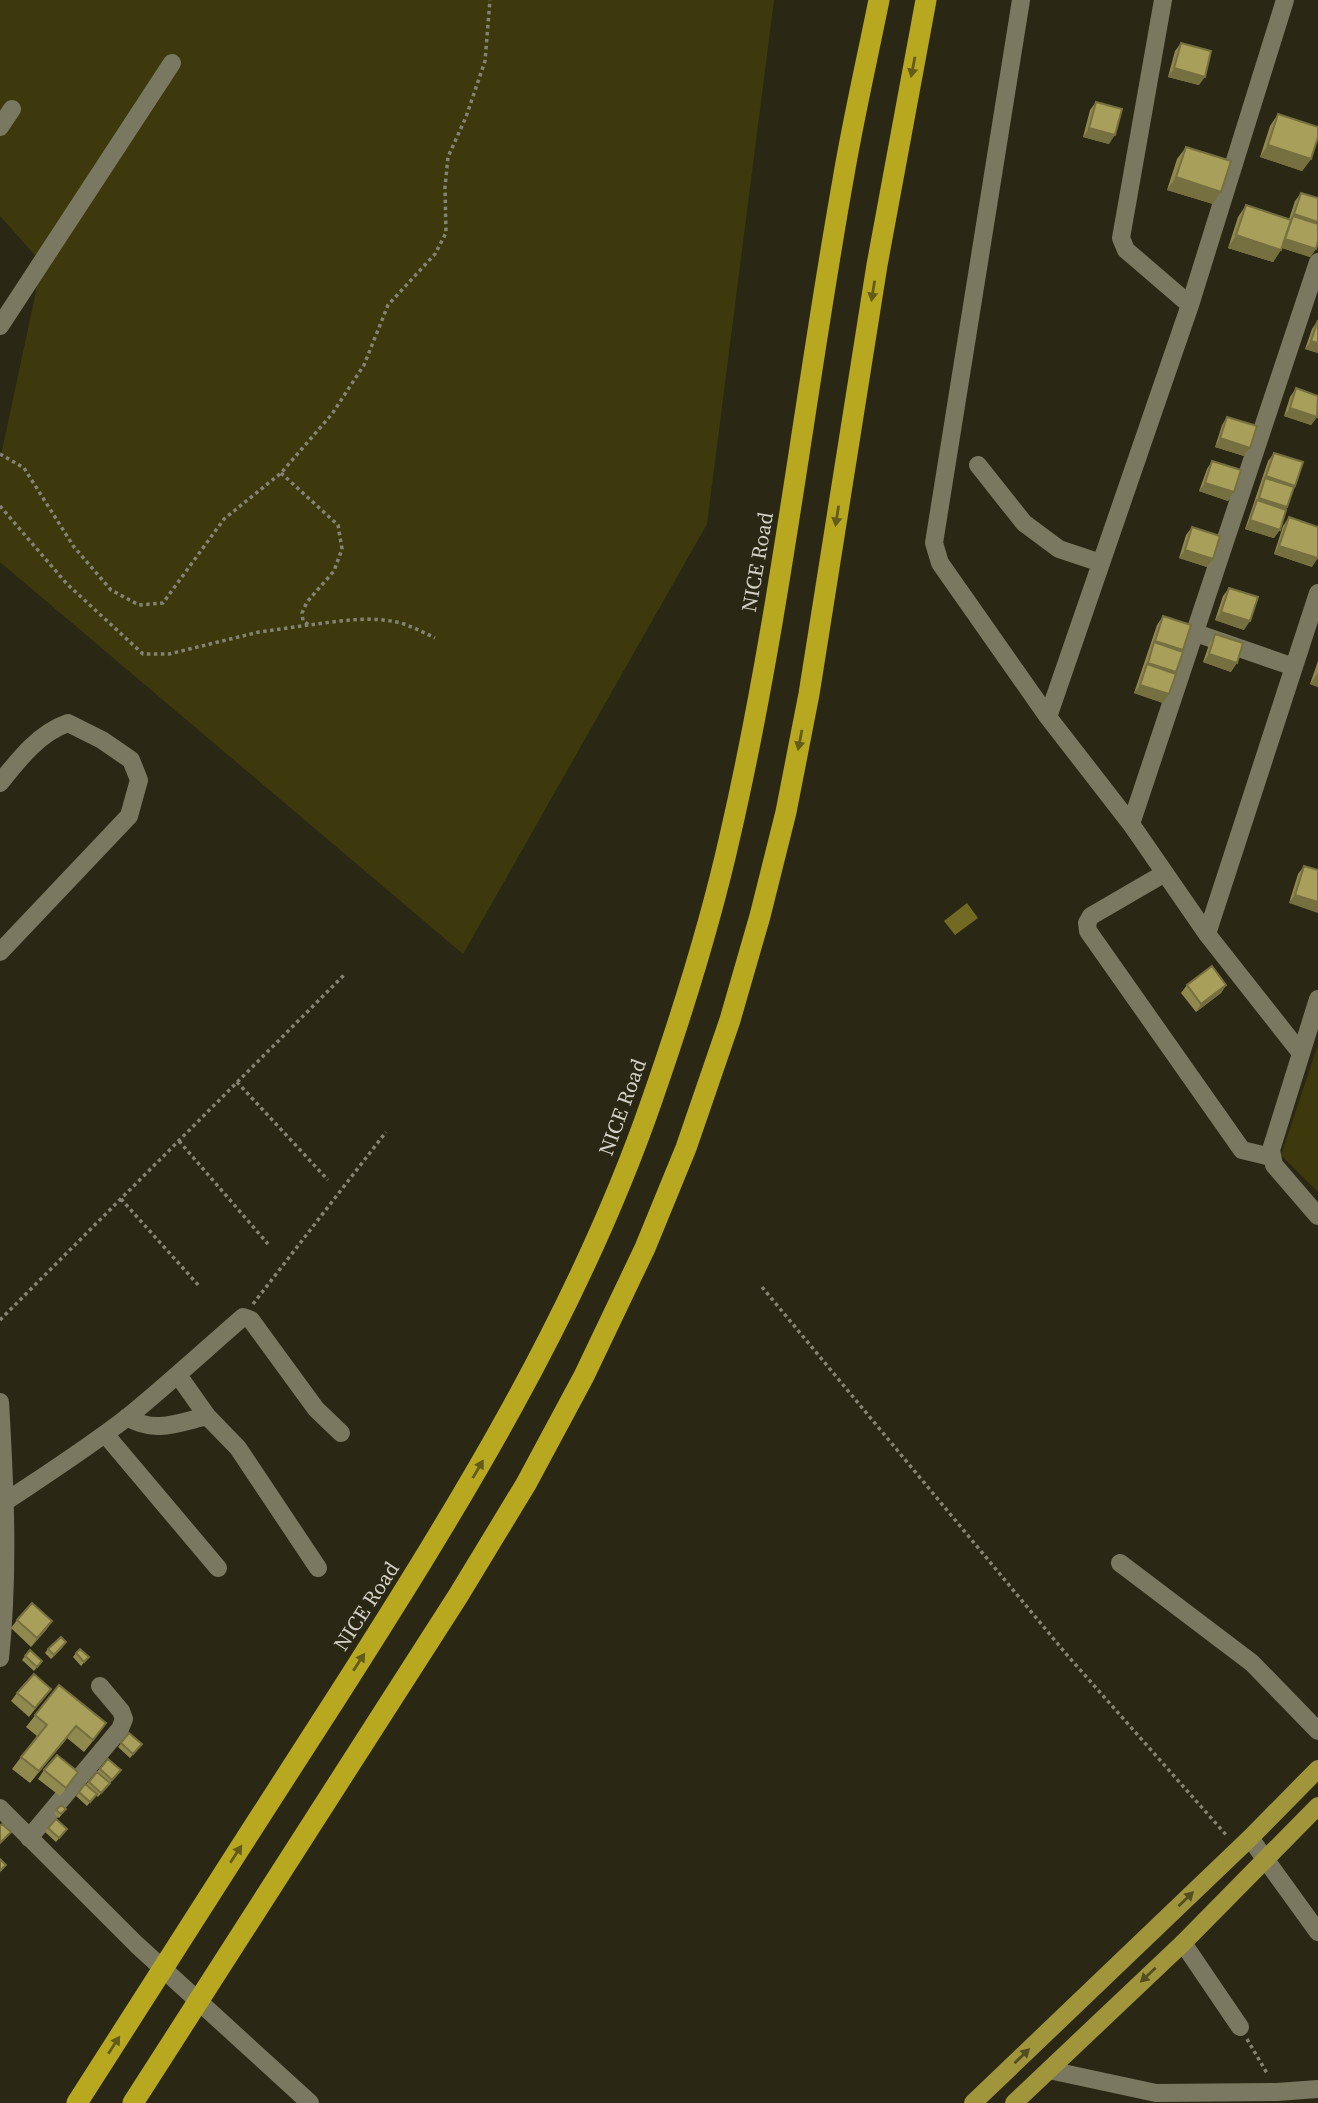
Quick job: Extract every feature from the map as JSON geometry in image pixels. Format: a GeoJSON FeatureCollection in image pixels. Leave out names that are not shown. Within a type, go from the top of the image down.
{"type":"FeatureCollection","features":[{"type":"Feature","properties":{"kind":"highway","name":"NICE Road"},"geometry":{"type":"LineString","coordinates":[[77,2103],[440,1535],[505,1423],[580,1272],[651,1104],[691,978],[729,841],[754,722],[789,525],[843,180],[879,0]]}},
{"type":"Feature","properties":{"kind":"highway"},"geometry":{"type":"LineString","coordinates":[[133,2103],[445,1616],[526,1484],[590,1364],[645,1248],[687,1149],[730,1020],[786,812],[808,694],[877,265],[926,0]]}},
{"type":"Feature","properties":{"kind":"highway"},"geometry":{"type":"LineString","coordinates":[[147,2103],[170,2045]]}},
{"type":"Feature","properties":{"kind":"main road"},"geometry":{"type":"LineString","coordinates":[[973,2103],[1244,1844],[1318,1769]]}},
{"type":"Feature","properties":{"kind":"main road"},"geometry":{"type":"LineString","coordinates":[[1021,2101],[1049,2070],[1183,1943],[1318,1806]]}},
{"type":"Feature","properties":{"kind":"street"},"geometry":{"type":"LineString","coordinates":[[1021,0],[934,543],[940,562],[1048,717],[1131,824],[1207,934],[1300,1052]]}},
{"type":"Feature","properties":{"kind":"street"},"geometry":{"type":"LineString","coordinates":[[1163,0],[1121,237],[1126,250],[1190,304]]}},
{"type":"Feature","properties":{"kind":"street"},"geometry":{"type":"LineString","coordinates":[[1048,717],[1190,304],[1285,0]]}},
{"type":"Feature","properties":{"kind":"street"},"geometry":{"type":"LineString","coordinates":[[0,326],[172,63]]}},
{"type":"Feature","properties":{"kind":"street"},"geometry":{"type":"LineString","coordinates":[[0,127],[12,109]]}},
{"type":"Feature","properties":{"kind":"street"},"geometry":{"type":"LineString","coordinates":[[1131,824],[1318,262]]}},
{"type":"Feature","properties":{"kind":"street"},"geometry":{"type":"LineString","coordinates":[[978,465],[1024,523],[1059,549],[1101,564]]}},
{"type":"Feature","properties":{"kind":"street"},"geometry":{"type":"LineString","coordinates":[[1207,934],[1318,593]]}},
{"type":"Feature","properties":{"kind":"street"},"geometry":{"type":"LineString","coordinates":[[1193,632],[1294,667]]}},
{"type":"Feature","properties":{"kind":"street"},"geometry":{"type":"LineString","coordinates":[[0,783],[50,729],[68,723],[102,740],[131,761],[139,780],[129,816],[0,952]]}},
{"type":"Feature","properties":{"kind":"street"},"geometry":{"type":"LineString","coordinates":[[1165,873],[1091,916],[1087,923],[1088,931],[1242,1150],[1271,1157]]}},
{"type":"Feature","properties":{"kind":"street"},"geometry":{"type":"LineString","coordinates":[[1318,999],[1270,1150],[1274,1165],[1318,1216]]}},
{"type":"Feature","properties":{"kind":"street"},"geometry":{"type":"LineString","coordinates":[[3,1513],[127,1417],[243,1317],[251,1320],[316,1409],[341,1433]]}},
{"type":"Feature","properties":{"kind":"street"},"geometry":{"type":"LineString","coordinates":[[178,1375],[207,1416],[238,1448],[318,1568]]}},
{"type":"Feature","properties":{"kind":"street"},"geometry":{"type":"LineString","coordinates":[[0,1402],[5,1612],[0,1658]]}},
{"type":"Feature","properties":{"kind":"street"},"geometry":{"type":"LineString","coordinates":[[127,1417],[141,1426],[155,1426],[207,1416]]}},
{"type":"Feature","properties":{"kind":"street"},"geometry":{"type":"LineString","coordinates":[[105,1434],[218,1568]]}},
{"type":"Feature","properties":{"kind":"street"},"geometry":{"type":"LineString","coordinates":[[1120,1563],[1252,1663],[1318,1731]]}},
{"type":"Feature","properties":{"kind":"street"},"geometry":{"type":"LineString","coordinates":[[29,1838],[120,1729],[124,1719],[121,1711],[100,1686]]}},
{"type":"Feature","properties":{"kind":"street"},"geometry":{"type":"LineString","coordinates":[[0,1808],[137,1945],[310,2103]]}},
{"type":"Feature","properties":{"kind":"street"},"geometry":{"type":"LineString","coordinates":[[1244,1844],[1265,1859],[1318,1932]]}},
{"type":"Feature","properties":{"kind":"street"},"geometry":{"type":"LineString","coordinates":[[1183,1943],[1240,2027]]}},
{"type":"Feature","properties":{"kind":"street"},"geometry":{"type":"LineString","coordinates":[[1049,2070],[1161,2098],[1274,2096],[1318,2089]]}},
{"type":"Feature","properties":{"kind":"path"},"geometry":{"type":"LineString","coordinates":[[0,454],[24,468],[74,547],[111,590],[139,605],[163,603],[224,519],[281,473],[332,414],[364,365],[388,305],[435,254],[446,233],[445,187],[448,157],[466,117],[485,61],[490,0]]}},
{"type":"Feature","properties":{"kind":"path"},"geometry":{"type":"LineString","coordinates":[[281,473],[338,526],[342,549],[334,571],[302,613],[303,621],[309,625]]}},
{"type":"Feature","properties":{"kind":"path"},"geometry":{"type":"LineString","coordinates":[[0,506],[67,584],[142,654],[169,654],[259,632],[340,621],[376,620],[403,624],[435,638]]}},
{"type":"Feature","properties":{"kind":"path"},"geometry":{"type":"LineString","coordinates":[[0,1320],[345,974]]}},
{"type":"Feature","properties":{"kind":"path"},"geometry":{"type":"LineString","coordinates":[[237,1082],[328,1180]]}},
{"type":"Feature","properties":{"kind":"path"},"geometry":{"type":"LineString","coordinates":[[243,1317],[386,1132]]}},
{"type":"Feature","properties":{"kind":"path"},"geometry":{"type":"LineString","coordinates":[[178,1141],[268,1244]]}},
{"type":"Feature","properties":{"kind":"path"},"geometry":{"type":"LineString","coordinates":[[121,1199],[200,1287]]}},
{"type":"Feature","properties":{"kind":"path"},"geometry":{"type":"LineString","coordinates":[[762,1287],[1067,1655],[1244,1844]]}},
{"type":"Feature","properties":{"kind":"path"},"geometry":{"type":"LineString","coordinates":[[1240,2027],[1274,2096]]}},
{"type":"Feature","properties":{"kind":"shaded area"},"geometry":{"type":"Polygon","coordinates":[[[0,0],[774,0],[707,524],[463,954],[0,562],[0,460],[42,263],[0,216],[0,0]]]}},
{"type":"Feature","properties":{"kind":"shaded area"},"geometry":{"type":"Polygon","coordinates":[[[967,903],[978,918],[955,935],[944,921],[967,903]]]}},
{"type":"Feature","properties":{"kind":"shaded area"},"geometry":{"type":"Polygon","coordinates":[[[1318,1045],[1318,1192],[1281,1155],[1318,1045]]]}},
{"type":"Feature","properties":{"kind":"building"},"geometry":{"type":"Polygon","coordinates":[[[1181,43],[1211,51],[1205,77],[1174,68],[1181,43]]]}},
{"type":"Feature","properties":{"kind":"building"},"geometry":{"type":"Polygon","coordinates":[[[1096,102],[1122,109],[1115,135],[1089,128],[1096,102]]]}},
{"type":"Feature","properties":{"kind":"building"},"geometry":{"type":"Polygon","coordinates":[[[1278,114],[1318,127],[1318,137],[1311,159],[1268,145],[1278,114]]]}},
{"type":"Feature","properties":{"kind":"building"},"geometry":{"type":"Polygon","coordinates":[[[1186,147],[1231,161],[1221,192],[1176,177],[1186,147]]]}},
{"type":"Feature","properties":{"kind":"building"},"geometry":{"type":"Polygon","coordinates":[[[1301,193],[1318,198],[1318,222],[1294,214],[1301,193]]]}},
{"type":"Feature","properties":{"kind":"building"},"geometry":{"type":"Polygon","coordinates":[[[1246,205],[1291,220],[1281,250],[1236,235],[1246,205]]]}},
{"type":"Feature","properties":{"kind":"building"},"geometry":{"type":"Polygon","coordinates":[[[1293,216],[1318,224],[1316,249],[1285,239],[1293,216]]]}},
{"type":"Feature","properties":{"kind":"building"},"geometry":{"type":"Polygon","coordinates":[[[1318,320],[1318,343],[1311,341],[1318,320]]]}},
{"type":"Feature","properties":{"kind":"building"},"geometry":{"type":"Polygon","coordinates":[[[1296,388],[1318,396],[1317,417],[1290,408],[1296,388]]]}},
{"type":"Feature","properties":{"kind":"building"},"geometry":{"type":"Polygon","coordinates":[[[1227,417],[1257,426],[1250,448],[1220,438],[1227,417]]]}},
{"type":"Feature","properties":{"kind":"building"},"geometry":{"type":"Polygon","coordinates":[[[1274,453],[1303,462],[1295,486],[1266,476],[1274,453]]]}},
{"type":"Feature","properties":{"kind":"building"},"geometry":{"type":"Polygon","coordinates":[[[1212,461],[1241,470],[1234,492],[1205,483],[1212,461]]]}},
{"type":"Feature","properties":{"kind":"building"},"geometry":{"type":"Polygon","coordinates":[[[1265,478],[1294,487],[1287,507],[1259,498],[1265,478]]]}},
{"type":"Feature","properties":{"kind":"building"},"geometry":{"type":"Polygon","coordinates":[[[1257,500],[1286,510],[1280,530],[1250,520],[1257,500]]]}},
{"type":"Feature","properties":{"kind":"building"},"geometry":{"type":"Polygon","coordinates":[[[1289,517],[1318,527],[1318,558],[1279,546],[1289,517]]]}},
{"type":"Feature","properties":{"kind":"building"},"geometry":{"type":"Polygon","coordinates":[[[1192,527],[1220,536],[1213,559],[1185,550],[1192,527]]]}},
{"type":"Feature","properties":{"kind":"building"},"geometry":{"type":"Polygon","coordinates":[[[1229,588],[1258,597],[1250,621],[1221,612],[1229,588]]]}},
{"type":"Feature","properties":{"kind":"building"},"geometry":{"type":"Polygon","coordinates":[[[1163,616],[1191,625],[1183,650],[1155,641],[1163,616]]]}},
{"type":"Feature","properties":{"kind":"building"},"geometry":{"type":"Polygon","coordinates":[[[1215,634],[1243,643],[1237,663],[1209,654],[1215,634]]]}},
{"type":"Feature","properties":{"kind":"building"},"geometry":{"type":"Polygon","coordinates":[[[1154,642],[1183,652],[1176,672],[1148,663],[1154,642]]]}},
{"type":"Feature","properties":{"kind":"building"},"geometry":{"type":"Polygon","coordinates":[[[1147,664],[1176,674],[1169,694],[1140,685],[1147,664]]]}},
{"type":"Feature","properties":{"kind":"building"},"geometry":{"type":"Polygon","coordinates":[[[1304,866],[1318,870],[1318,902],[1295,895],[1304,866]]]}},
{"type":"Feature","properties":{"kind":"building"},"geometry":{"type":"Polygon","coordinates":[[[1212,966],[1226,985],[1201,1004],[1187,985],[1212,966]]]}},
{"type":"Feature","properties":{"kind":"building"},"geometry":{"type":"Polygon","coordinates":[[[32,1603],[52,1621],[37,1638],[17,1620],[32,1603]]]}},
{"type":"Feature","properties":{"kind":"building"},"geometry":{"type":"Polygon","coordinates":[[[61,1637],[66,1642],[54,1655],[48,1649],[61,1637]]]}},
{"type":"Feature","properties":{"kind":"building"},"geometry":{"type":"Polygon","coordinates":[[[80,1649],[89,1657],[84,1662],[76,1653],[80,1649]]]}},
{"type":"Feature","properties":{"kind":"building"},"geometry":{"type":"Polygon","coordinates":[[[30,1650],[42,1661],[37,1667],[25,1656],[30,1650]]]}},
{"type":"Feature","properties":{"kind":"building"},"geometry":{"type":"Polygon","coordinates":[[[34,1674],[51,1689],[35,1708],[17,1693],[34,1674]]]}},
{"type":"Feature","properties":{"kind":"building"},"geometry":{"type":"Polygon","coordinates":[[[59,1685],[106,1723],[93,1740],[76,1726],[39,1771],[21,1757],[47,1725],[35,1715],[59,1685]]]}},
{"type":"Feature","properties":{"kind":"building"},"geometry":{"type":"Polygon","coordinates":[[[129,1733],[142,1744],[133,1754],[121,1743],[129,1733]]]}},
{"type":"Feature","properties":{"kind":"building"},"geometry":{"type":"Polygon","coordinates":[[[57,1755],[78,1772],[66,1788],[44,1770],[57,1755]]]}},
{"type":"Feature","properties":{"kind":"building"},"geometry":{"type":"Polygon","coordinates":[[[108,1759],[121,1770],[112,1780],[100,1769],[108,1759]]]}},
{"type":"Feature","properties":{"kind":"building"},"geometry":{"type":"Polygon","coordinates":[[[97,1772],[110,1783],[101,1793],[89,1782],[97,1772]]]}},
{"type":"Feature","properties":{"kind":"building"},"geometry":{"type":"Polygon","coordinates":[[[85,1784],[97,1794],[90,1802],[79,1792],[85,1784]]]}},
{"type":"Feature","properties":{"kind":"building"},"geometry":{"type":"Polygon","coordinates":[[[61,1805],[66,1809],[61,1814],[56,1810],[61,1805]]]}},
{"type":"Feature","properties":{"kind":"building"},"geometry":{"type":"Polygon","coordinates":[[[56,1819],[67,1829],[59,1838],[48,1828],[56,1819]]]}},
{"type":"Feature","properties":{"kind":"building"},"geometry":{"type":"Polygon","coordinates":[[[2,1824],[11,1832],[0,1843],[0,1826],[2,1824]]]}},
{"type":"Feature","properties":{"kind":"building"},"geometry":{"type":"Polygon","coordinates":[[[0,1859],[6,1865],[0,1871],[0,1859]]]}}]}
